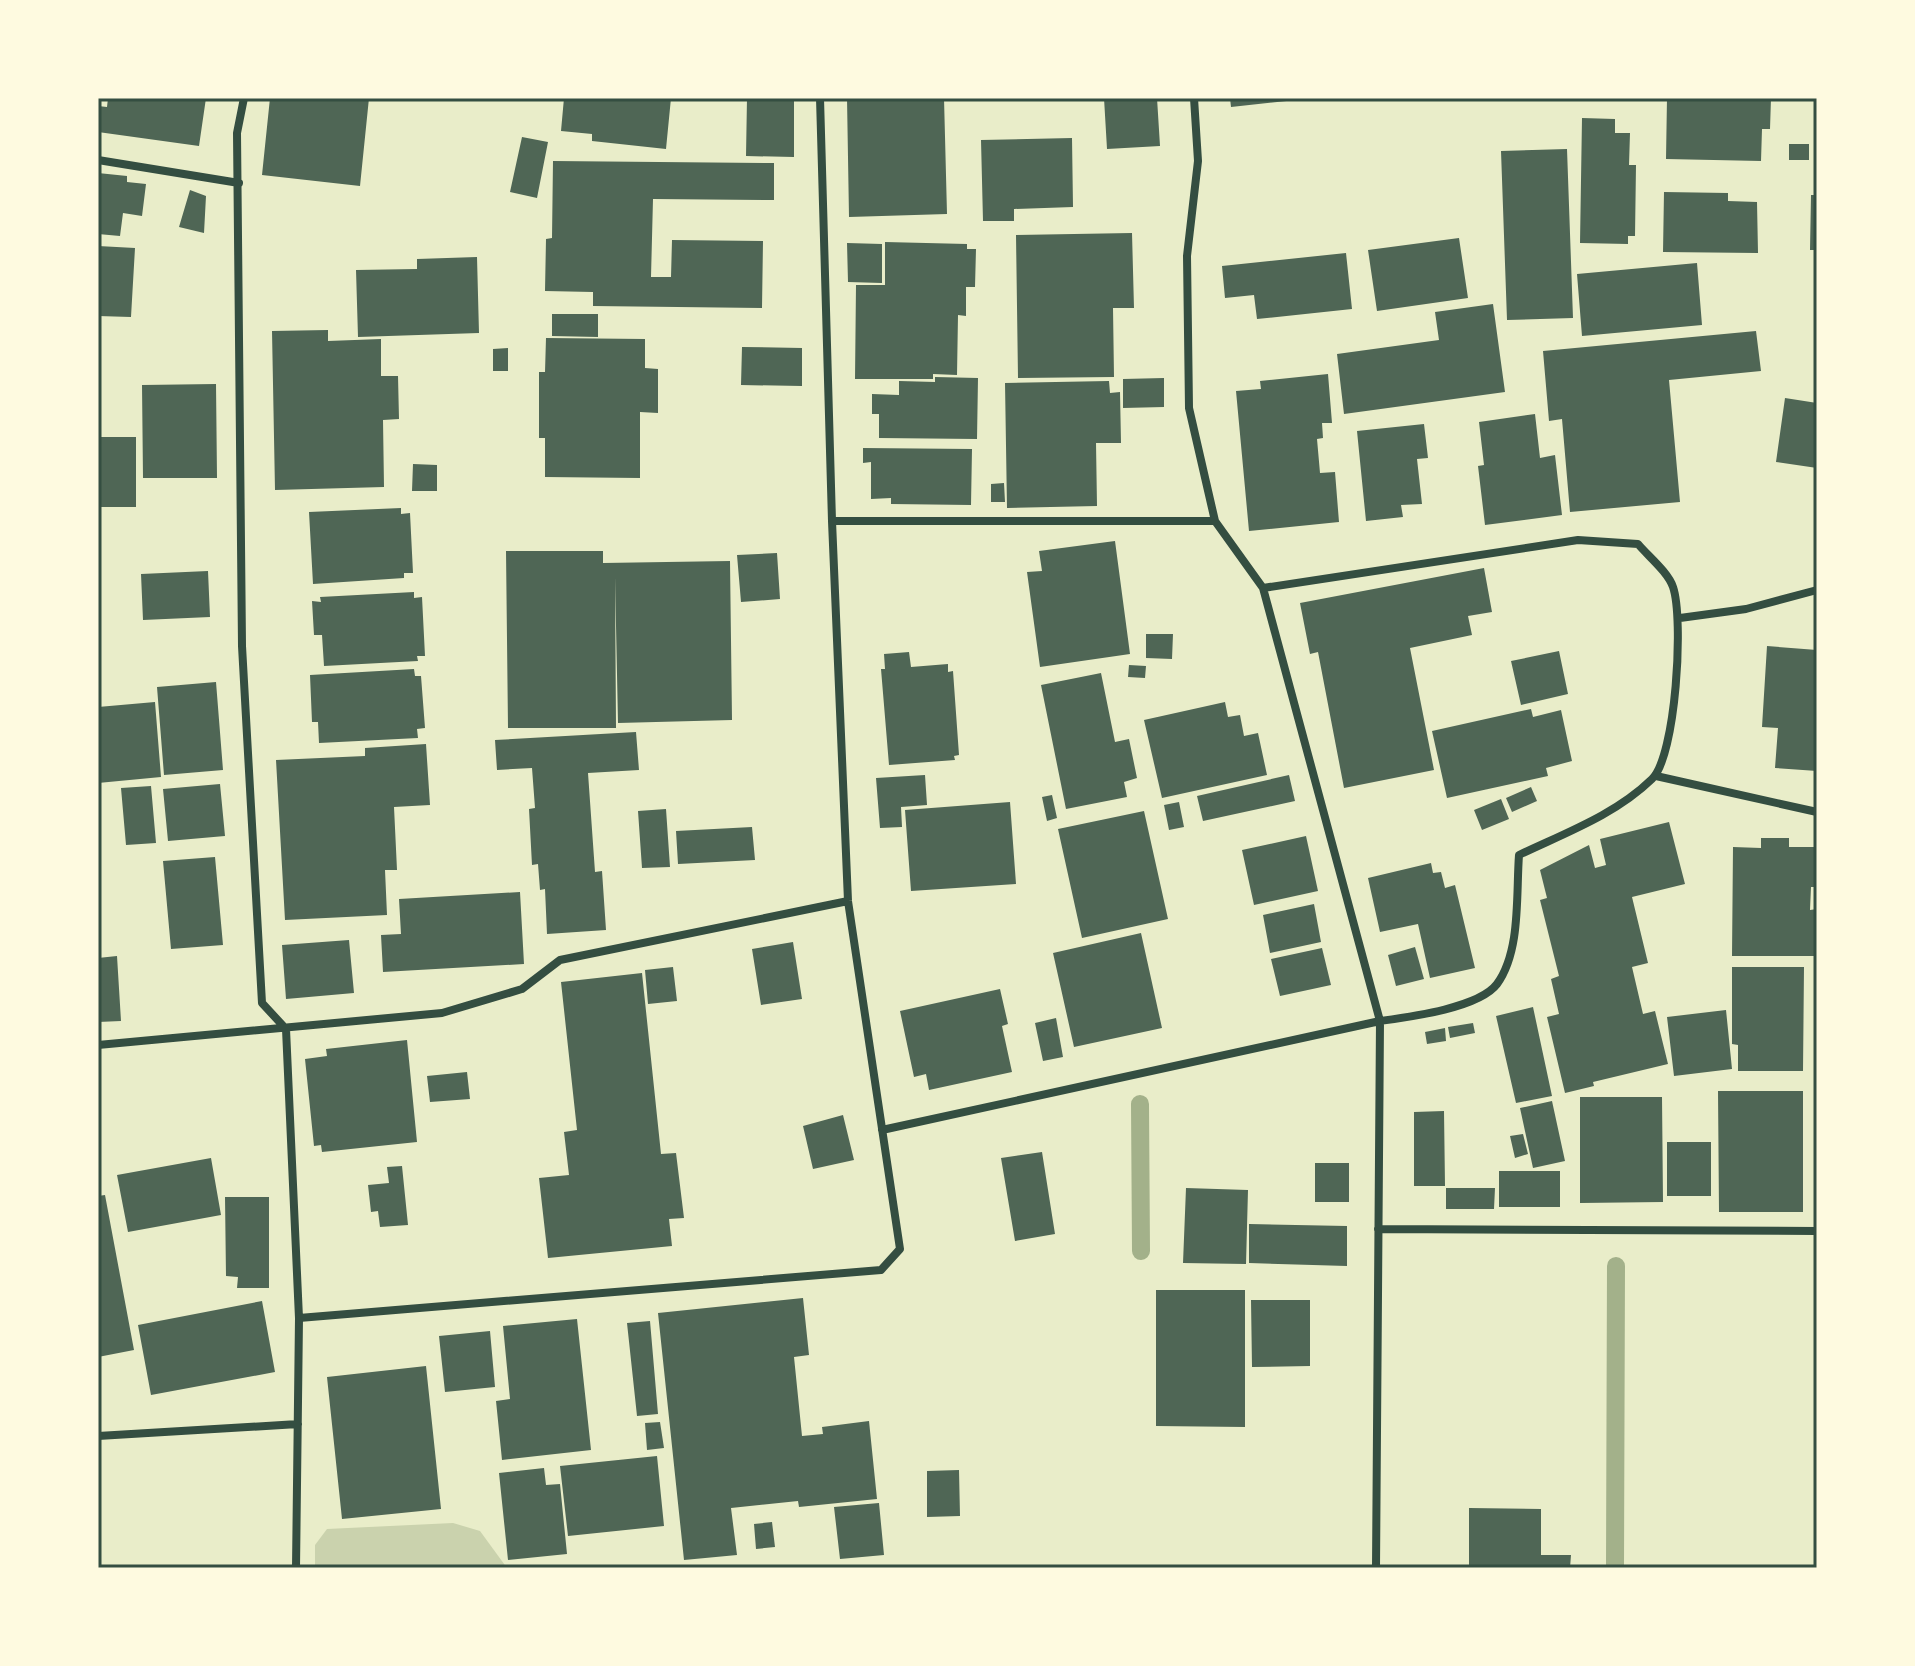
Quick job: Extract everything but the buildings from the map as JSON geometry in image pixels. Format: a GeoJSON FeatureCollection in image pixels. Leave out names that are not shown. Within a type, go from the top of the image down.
{"type":"FeatureCollection","features":[{"type":"Feature","properties":{"kind":"street"},"geometry":{"type":"LineString","coordinates":[[244,98],[237,133],[242,646],[262,1003],[286,1029],[299,1318],[296,1568]]}},
{"type":"Feature","properties":{"kind":"street"},"geometry":{"type":"LineString","coordinates":[[299,1318],[881,1270],[900,1249],[848,901],[832,521],[820,98]]}},
{"type":"Feature","properties":{"kind":"street"},"geometry":{"type":"LineString","coordinates":[[1194,98],[1198,161],[1187,256],[1189,408],[1215,521],[1263,588],[1380,1021],[1376,1568]]}},
{"type":"Feature","properties":{"kind":"street"},"geometry":{"type":"LineString","coordinates":[[98,160],[239,183]]}},
{"type":"Feature","properties":{"kind":"street"},"geometry":{"type":"LineString","coordinates":[[832,521],[1215,521]]}},
{"type":"Feature","properties":{"kind":"street"},"geometry":{"type":"LineString","coordinates":[[882,1130],[1380,1021],[1444,1012],[1496,986],[1511,954],[1519,855],[1617,808],[1656,776],[1673,703],[1680,618],[1672,584],[1638,544],[1578,540],[1263,588]]}},
{"type":"Feature","properties":{"kind":"street"},"geometry":{"type":"LineString","coordinates":[[1680,618],[1746,609],[1817,590]]}},
{"type":"Feature","properties":{"kind":"street"},"geometry":{"type":"LineString","coordinates":[[1656,776],[1817,812]]}},
{"type":"Feature","properties":{"kind":"street"},"geometry":{"type":"LineString","coordinates":[[98,1045],[442,1013],[522,989],[560,960],[848,901]]}},
{"type":"Feature","properties":{"kind":"street"},"geometry":{"type":"LineString","coordinates":[[1378,1229],[1817,1231]]}},
{"type":"Feature","properties":{"kind":"street"},"geometry":{"type":"LineString","coordinates":[[98,1436],[298,1424]]}},
{"type":"Feature","properties":{"kind":"green space"},"geometry":{"type":"Polygon","coordinates":[[[453,1523],[480,1531],[507,1568],[315,1568],[315,1545],[327,1529],[453,1523]]]}},
{"type":"Feature","properties":{"kind":"waterway"},"geometry":{"type":"LineString","coordinates":[[1140,1104],[1141,1251]]}},
{"type":"Feature","properties":{"kind":"waterway"},"geometry":{"type":"LineString","coordinates":[[1615,1568],[1616,1266]]}}]}
